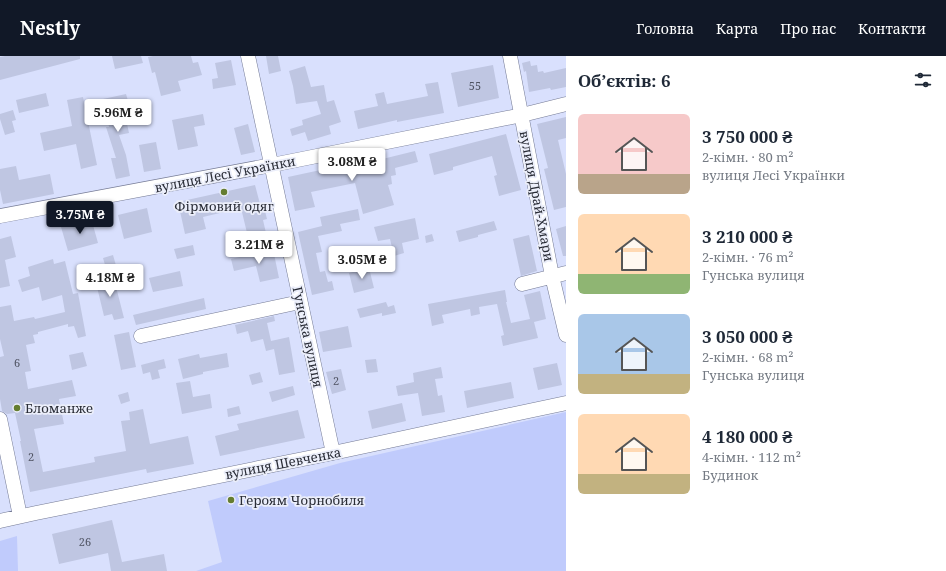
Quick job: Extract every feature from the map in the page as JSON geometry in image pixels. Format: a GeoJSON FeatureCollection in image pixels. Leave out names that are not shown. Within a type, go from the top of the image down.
{"type":"FeatureCollection","features":[{"type":"Feature","properties":{"kind":"street","name":"Гунська вулиця"},"geometry":{"type":"LineString","coordinates":[[248,56],[333,453]]}},
{"type":"Feature","properties":{"kind":"street","name":"вулиця Драй-Хмари"},"geometry":{"type":"LineString","coordinates":[[510,56],[552,276],[566,335]]}},
{"type":"Feature","properties":{"kind":"street","name":"вулиця Лесі Українки"},"geometry":{"type":"LineString","coordinates":[[0,216],[272,165],[522,115],[566,104]]}},
{"type":"Feature","properties":{"kind":"street"},"geometry":{"type":"LineString","coordinates":[[522,284],[566,273]]}},
{"type":"Feature","properties":{"kind":"street"},"geometry":{"type":"LineString","coordinates":[[141,336],[300,302]]}},
{"type":"Feature","properties":{"kind":"street","name":"вулиця Шевченка"},"geometry":{"type":"LineString","coordinates":[[0,521],[333,453],[566,403]]}},
{"type":"Feature","properties":{"kind":"street"},"geometry":{"type":"LineString","coordinates":[[0,419],[20,516]]}},
{"type":"Feature","properties":{"kind":"shaded area"},"geometry":{"type":"Polygon","coordinates":[[[566,412],[566,571],[196,571],[222,562],[208,501],[340,463],[566,412]]]}},
{"type":"Feature","properties":{"kind":"shaded area"},"geometry":{"type":"Polygon","coordinates":[[[17,536],[18,571],[0,571],[0,541],[17,536]]]}},
{"type":"Feature","properties":{"kind":"building"},"geometry":{"type":"Polygon","coordinates":[[[80,56],[80,59],[0,80],[0,57],[80,56]]]}},
{"type":"Feature","properties":{"kind":"building"},"geometry":{"type":"Polygon","coordinates":[[[112,56],[141,56],[143,63],[115,69],[112,56]]]}},
{"type":"Feature","properties":{"kind":"building"},"geometry":{"type":"Polygon","coordinates":[[[191,56],[193,63],[198,62],[202,75],[178,81],[181,91],[161,96],[155,72],[152,73],[148,57],[191,56]]]}},
{"type":"Feature","properties":{"kind":"building"},"geometry":{"type":"Polygon","coordinates":[[[266,56],[278,56],[281,71],[269,74],[266,56]]]}},
{"type":"Feature","properties":{"kind":"building"},"geometry":{"type":"Polygon","coordinates":[[[231,60],[236,85],[213,89],[212,79],[218,78],[215,63],[231,60]]]}},
{"type":"Feature","properties":{"kind":"building"},"geometry":{"type":"Polygon","coordinates":[[[530,61],[531,66],[537,65],[538,72],[543,71],[544,73],[566,68],[566,87],[529,92],[526,71],[524,72],[522,63],[530,61]]]}},
{"type":"Feature","properties":{"kind":"building"},"geometry":{"type":"Polygon","coordinates":[[[493,65],[499,98],[458,107],[451,73],[493,65]]]}},
{"type":"Feature","properties":{"kind":"building"},"geometry":{"type":"Polygon","coordinates":[[[305,66],[311,87],[324,85],[327,102],[334,100],[341,122],[329,126],[331,134],[308,141],[305,132],[292,136],[290,129],[303,125],[302,120],[321,114],[317,101],[296,104],[289,71],[305,66]]]}},
{"type":"Feature","properties":{"kind":"building"},"geometry":{"type":"Polygon","coordinates":[[[438,82],[444,113],[397,122],[397,120],[358,129],[354,111],[378,106],[375,94],[384,92],[387,104],[428,96],[425,84],[438,82]]]}},
{"type":"Feature","properties":{"kind":"building"},"geometry":{"type":"Polygon","coordinates":[[[46,93],[49,106],[19,113],[16,100],[46,93]]]}},
{"type":"Feature","properties":{"kind":"building"},"geometry":{"type":"Polygon","coordinates":[[[126,94],[129,104],[123,105],[129,133],[119,135],[126,155],[130,176],[116,179],[111,158],[116,158],[106,127],[109,127],[103,99],[126,94]]]}},
{"type":"Feature","properties":{"kind":"building"},"geometry":{"type":"Polygon","coordinates":[[[83,97],[97,165],[81,169],[76,144],[44,151],[40,133],[72,126],[67,100],[83,97]]]}},
{"type":"Feature","properties":{"kind":"building"},"geometry":{"type":"Polygon","coordinates":[[[13,110],[16,120],[12,121],[15,132],[5,135],[0,114],[13,110]]]}},
{"type":"Feature","properties":{"kind":"building"},"geometry":{"type":"Polygon","coordinates":[[[203,114],[205,125],[194,127],[198,146],[178,150],[172,120],[203,114]]]}},
{"type":"Feature","properties":{"kind":"building"},"geometry":{"type":"Polygon","coordinates":[[[566,117],[566,138],[558,140],[566,174],[566,207],[554,210],[544,169],[548,168],[537,124],[566,117]]]}},
{"type":"Feature","properties":{"kind":"building"},"geometry":{"type":"Polygon","coordinates":[[[248,124],[255,152],[241,155],[234,128],[248,124]]]}},
{"type":"Feature","properties":{"kind":"building"},"geometry":{"type":"Polygon","coordinates":[[[506,134],[521,190],[499,196],[494,176],[497,175],[492,156],[453,167],[453,170],[434,175],[429,154],[506,134]]]}},
{"type":"Feature","properties":{"kind":"building"},"geometry":{"type":"Polygon","coordinates":[[[156,142],[161,169],[144,172],[139,145],[156,142]]]}},
{"type":"Feature","properties":{"kind":"building"},"geometry":{"type":"Polygon","coordinates":[[[415,151],[418,162],[395,168],[396,175],[391,176],[392,184],[388,185],[394,205],[363,214],[355,183],[311,192],[315,207],[295,211],[288,177],[353,163],[354,166],[415,151]]]}},
{"type":"Feature","properties":{"kind":"building"},"geometry":{"type":"Polygon","coordinates":[[[16,166],[19,180],[50,174],[54,194],[3,204],[0,190],[0,169],[16,166]]]}},
{"type":"Feature","properties":{"kind":"building"},"geometry":{"type":"Polygon","coordinates":[[[255,185],[260,204],[263,203],[267,219],[263,220],[266,233],[248,237],[241,208],[203,217],[206,229],[185,234],[178,202],[255,185]]]}},
{"type":"Feature","properties":{"kind":"building"},"geometry":{"type":"Polygon","coordinates":[[[147,208],[152,232],[124,239],[118,215],[147,208]]]}},
{"type":"Feature","properties":{"kind":"building"},"geometry":{"type":"Polygon","coordinates":[[[358,209],[360,220],[340,224],[342,231],[318,236],[322,252],[316,253],[320,272],[325,271],[328,282],[332,281],[334,290],[312,295],[298,232],[322,226],[320,217],[358,209]]]}},
{"type":"Feature","properties":{"kind":"building"},"geometry":{"type":"Polygon","coordinates":[[[91,218],[98,243],[68,251],[61,227],[91,218]]]}},
{"type":"Feature","properties":{"kind":"building"},"geometry":{"type":"Polygon","coordinates":[[[415,218],[419,239],[402,243],[404,253],[394,256],[390,239],[378,241],[374,227],[415,218]]]}},
{"type":"Feature","properties":{"kind":"building"},"geometry":{"type":"Polygon","coordinates":[[[494,221],[497,230],[459,242],[456,231],[494,221]]]}},
{"type":"Feature","properties":{"kind":"building"},"geometry":{"type":"Polygon","coordinates":[[[566,226],[566,256],[563,256],[556,229],[566,226]]]}},
{"type":"Feature","properties":{"kind":"building"},"geometry":{"type":"Polygon","coordinates":[[[432,234],[434,241],[426,243],[425,236],[432,234]]]}},
{"type":"Feature","properties":{"kind":"building"},"geometry":{"type":"Polygon","coordinates":[[[529,235],[537,271],[521,276],[513,239],[529,235]]]}},
{"type":"Feature","properties":{"kind":"building"},"geometry":{"type":"Polygon","coordinates":[[[11,236],[16,257],[5,260],[10,286],[0,288],[0,239],[11,236]]]}},
{"type":"Feature","properties":{"kind":"building"},"geometry":{"type":"Polygon","coordinates":[[[278,238],[280,247],[270,249],[268,241],[278,238]]]}},
{"type":"Feature","properties":{"kind":"building"},"geometry":{"type":"Polygon","coordinates":[[[193,245],[195,255],[177,259],[174,249],[193,245]]]}},
{"type":"Feature","properties":{"kind":"building"},"geometry":{"type":"Polygon","coordinates":[[[273,249],[279,278],[260,282],[256,266],[234,271],[231,259],[273,249]]]}},
{"type":"Feature","properties":{"kind":"building"},"geometry":{"type":"Polygon","coordinates":[[[113,255],[117,269],[107,272],[103,258],[113,255]]]}},
{"type":"Feature","properties":{"kind":"building"},"geometry":{"type":"Polygon","coordinates":[[[53,259],[54,264],[65,261],[73,294],[78,293],[86,336],[78,338],[74,326],[68,327],[68,324],[38,332],[38,334],[33,335],[35,343],[26,345],[31,371],[25,372],[28,389],[72,380],[76,396],[59,399],[64,424],[34,429],[43,472],[95,462],[94,457],[126,451],[121,421],[130,420],[129,412],[143,409],[150,444],[188,436],[194,464],[147,473],[146,469],[30,492],[15,413],[7,414],[2,411],[0,399],[0,357],[4,356],[0,339],[0,307],[11,305],[14,321],[34,317],[35,319],[65,312],[62,295],[42,301],[39,287],[22,292],[18,280],[30,276],[28,267],[53,259]]]}},
{"type":"Feature","properties":{"kind":"building"},"geometry":{"type":"Polygon","coordinates":[[[369,268],[374,288],[354,293],[349,273],[369,268]]]}},
{"type":"Feature","properties":{"kind":"building"},"geometry":{"type":"Polygon","coordinates":[[[180,271],[183,286],[153,292],[149,278],[180,271]]]}},
{"type":"Feature","properties":{"kind":"building"},"geometry":{"type":"Polygon","coordinates":[[[113,275],[124,318],[114,320],[112,314],[104,316],[96,283],[105,281],[104,277],[113,275]]]}},
{"type":"Feature","properties":{"kind":"building"},"geometry":{"type":"Polygon","coordinates":[[[505,290],[511,323],[530,319],[524,295],[540,291],[546,319],[534,322],[538,338],[503,346],[501,336],[504,335],[497,304],[479,307],[480,314],[471,316],[470,309],[442,315],[444,323],[432,326],[428,304],[505,290]]]}},
{"type":"Feature","properties":{"kind":"building"},"geometry":{"type":"Polygon","coordinates":[[[204,298],[206,309],[136,325],[133,315],[204,298]]]}},
{"type":"Feature","properties":{"kind":"building"},"geometry":{"type":"Polygon","coordinates":[[[386,302],[388,307],[394,305],[396,313],[382,316],[382,313],[360,318],[357,309],[386,302]]]}},
{"type":"Feature","properties":{"kind":"building"},"geometry":{"type":"Polygon","coordinates":[[[274,316],[275,321],[267,323],[271,341],[289,337],[295,372],[279,375],[274,349],[266,351],[263,339],[251,342],[248,331],[237,334],[235,325],[274,316]]]}},
{"type":"Feature","properties":{"kind":"building"},"geometry":{"type":"Polygon","coordinates":[[[348,326],[352,347],[323,352],[319,332],[348,326]]]}},
{"type":"Feature","properties":{"kind":"building"},"geometry":{"type":"Polygon","coordinates":[[[129,332],[136,367],[121,370],[114,335],[129,332]]]}},
{"type":"Feature","properties":{"kind":"building"},"geometry":{"type":"Polygon","coordinates":[[[83,352],[87,366],[72,370],[69,355],[83,352]]]}},
{"type":"Feature","properties":{"kind":"building"},"geometry":{"type":"Polygon","coordinates":[[[227,353],[229,367],[203,372],[203,374],[183,379],[178,359],[199,354],[200,358],[227,353]]]}},
{"type":"Feature","properties":{"kind":"building"},"geometry":{"type":"Polygon","coordinates":[[[164,359],[166,368],[158,370],[160,378],[152,380],[150,372],[143,374],[141,365],[164,359]]]}},
{"type":"Feature","properties":{"kind":"building"},"geometry":{"type":"Polygon","coordinates":[[[376,359],[378,372],[367,373],[365,360],[376,359]]]}},
{"type":"Feature","properties":{"kind":"building"},"geometry":{"type":"Polygon","coordinates":[[[557,363],[562,385],[538,390],[533,368],[557,363]]]}},
{"type":"Feature","properties":{"kind":"building"},"geometry":{"type":"Polygon","coordinates":[[[441,367],[443,378],[435,379],[438,396],[442,395],[445,412],[422,416],[418,393],[398,396],[396,386],[414,382],[413,373],[441,367]]]}},
{"type":"Feature","properties":{"kind":"building"},"geometry":{"type":"Polygon","coordinates":[[[341,369],[346,390],[332,394],[326,372],[341,369]]]}},
{"type":"Feature","properties":{"kind":"building"},"geometry":{"type":"Polygon","coordinates":[[[260,372],[263,382],[252,385],[249,375],[260,372]]]}},
{"type":"Feature","properties":{"kind":"building"},"geometry":{"type":"Polygon","coordinates":[[[190,381],[193,397],[210,394],[212,408],[182,414],[176,383],[190,381]]]}},
{"type":"Feature","properties":{"kind":"building"},"geometry":{"type":"Polygon","coordinates":[[[511,382],[514,398],[467,408],[464,391],[511,382]]]}},
{"type":"Feature","properties":{"kind":"building"},"geometry":{"type":"Polygon","coordinates":[[[293,386],[295,395],[272,402],[269,392],[293,386]]]}},
{"type":"Feature","properties":{"kind":"building"},"geometry":{"type":"Polygon","coordinates":[[[128,392],[130,401],[121,404],[118,395],[128,392]]]}},
{"type":"Feature","properties":{"kind":"building"},"geometry":{"type":"Polygon","coordinates":[[[402,403],[406,421],[372,429],[368,411],[402,403]]]}},
{"type":"Feature","properties":{"kind":"building"},"geometry":{"type":"Polygon","coordinates":[[[239,406],[241,414],[228,417],[227,409],[239,406]]]}},
{"type":"Feature","properties":{"kind":"building"},"geometry":{"type":"Polygon","coordinates":[[[298,410],[305,438],[220,456],[215,436],[239,430],[237,424],[298,410]]]}},
{"type":"Feature","properties":{"kind":"building"},"geometry":{"type":"Polygon","coordinates":[[[112,520],[122,562],[164,554],[167,571],[111,571],[108,553],[59,564],[52,534],[112,520]]]}},
{"type":"Feature","properties":{"kind":"place","name":"Фірмовий одяг"},"geometry":{"type":"Point","coordinates":[224,192]}},
{"type":"Feature","properties":{"kind":"place","name":"Бломанже"},"geometry":{"type":"Point","coordinates":[17,408]}},
{"type":"Feature","properties":{"kind":"place","name":"Героям Чорнобиля"},"geometry":{"type":"Point","coordinates":[231,500]}}]}
